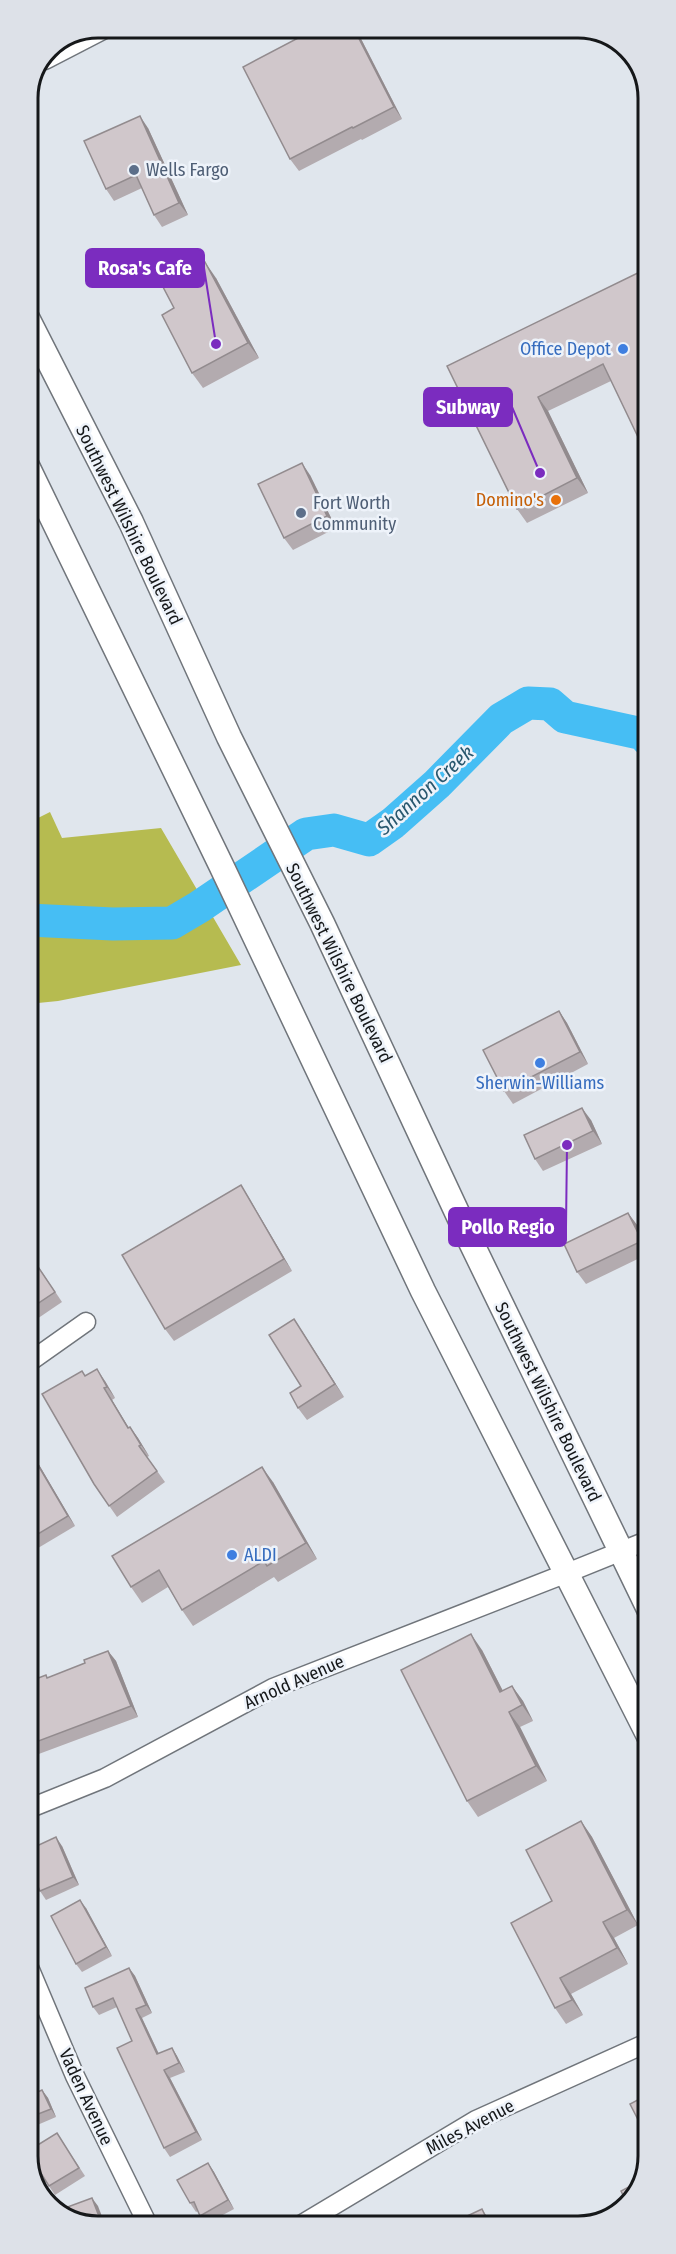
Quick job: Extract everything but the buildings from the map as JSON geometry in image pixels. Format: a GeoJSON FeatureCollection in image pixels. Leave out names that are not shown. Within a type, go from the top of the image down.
{"type":"FeatureCollection","features":[{"type":"Feature","properties":{"kind":"main road","name":"Southwest Wilshire Boulevard"},"geometry":{"type":"LineString","coordinates":[[37,338],[131,522],[229,737],[322,923],[472,1245],[638,1587]]}},
{"type":"Feature","properties":{"kind":"main road"},"geometry":{"type":"LineString","coordinates":[[37,486],[222,865],[423,1292],[638,1714]]}},
{"type":"Feature","properties":{"kind":"street"},"geometry":{"type":"LineString","coordinates":[[37,1357],[86,1322]]}},
{"type":"Feature","properties":{"kind":"street","name":"Arnold Avenue"},"geometry":{"type":"LineString","coordinates":[[37,1805],[105,1778],[273,1688],[567,1574],[638,1543]]}},
{"type":"Feature","properties":{"kind":"street","name":"Vaden Avenue"},"geometry":{"type":"LineString","coordinates":[[37,1986],[75,2076],[144,2216]]}},
{"type":"Feature","properties":{"kind":"street","name":"Miles Avenue"},"geometry":{"type":"LineString","coordinates":[[316,2216],[476,2120],[638,2047]]}},
{"type":"Feature","properties":{"kind":"green space"},"geometry":{"type":"Polygon","coordinates":[[[50,812],[62,838],[161,828],[241,965],[37,1003],[37,818],[50,812]]]}},
{"type":"Feature","properties":{"kind":"waterway","name":"Shannon Creek"},"geometry":{"type":"LineString","coordinates":[[37,920],[113,924],[172,923],[306,834],[334,830],[369,840],[393,823],[437,784],[501,719],[528,703],[550,704],[565,717],[638,733]]}},
{"type":"Feature","properties":{"kind":"place","name":"Wells Fargo"},"geometry":{"type":"Point","coordinates":[134,170]}},
{"type":"Feature","properties":{"kind":"place","name":"Rosa's Cafe"},"geometry":{"type":"Point","coordinates":[216,344]}},
{"type":"Feature","properties":{"kind":"place","name":"Office Depot"},"geometry":{"type":"Point","coordinates":[623,349]}},
{"type":"Feature","properties":{"kind":"place","name":"Subway"},"geometry":{"type":"Point","coordinates":[540,473]}},
{"type":"Feature","properties":{"kind":"place","name":"Domino's"},"geometry":{"type":"Point","coordinates":[556,500]}},
{"type":"Feature","properties":{"kind":"place","name":"Fort Worth Community"},"geometry":{"type":"Point","coordinates":[301,513]}},
{"type":"Feature","properties":{"kind":"place","name":"Sherwin-Williams"},"geometry":{"type":"Point","coordinates":[540,1063]}},
{"type":"Feature","properties":{"kind":"place","name":"Pollo Regio"},"geometry":{"type":"Point","coordinates":[567,1145]}},
{"type":"Feature","properties":{"kind":"place","name":"ALDI"},"geometry":{"type":"Point","coordinates":[232,1555]}}]}
